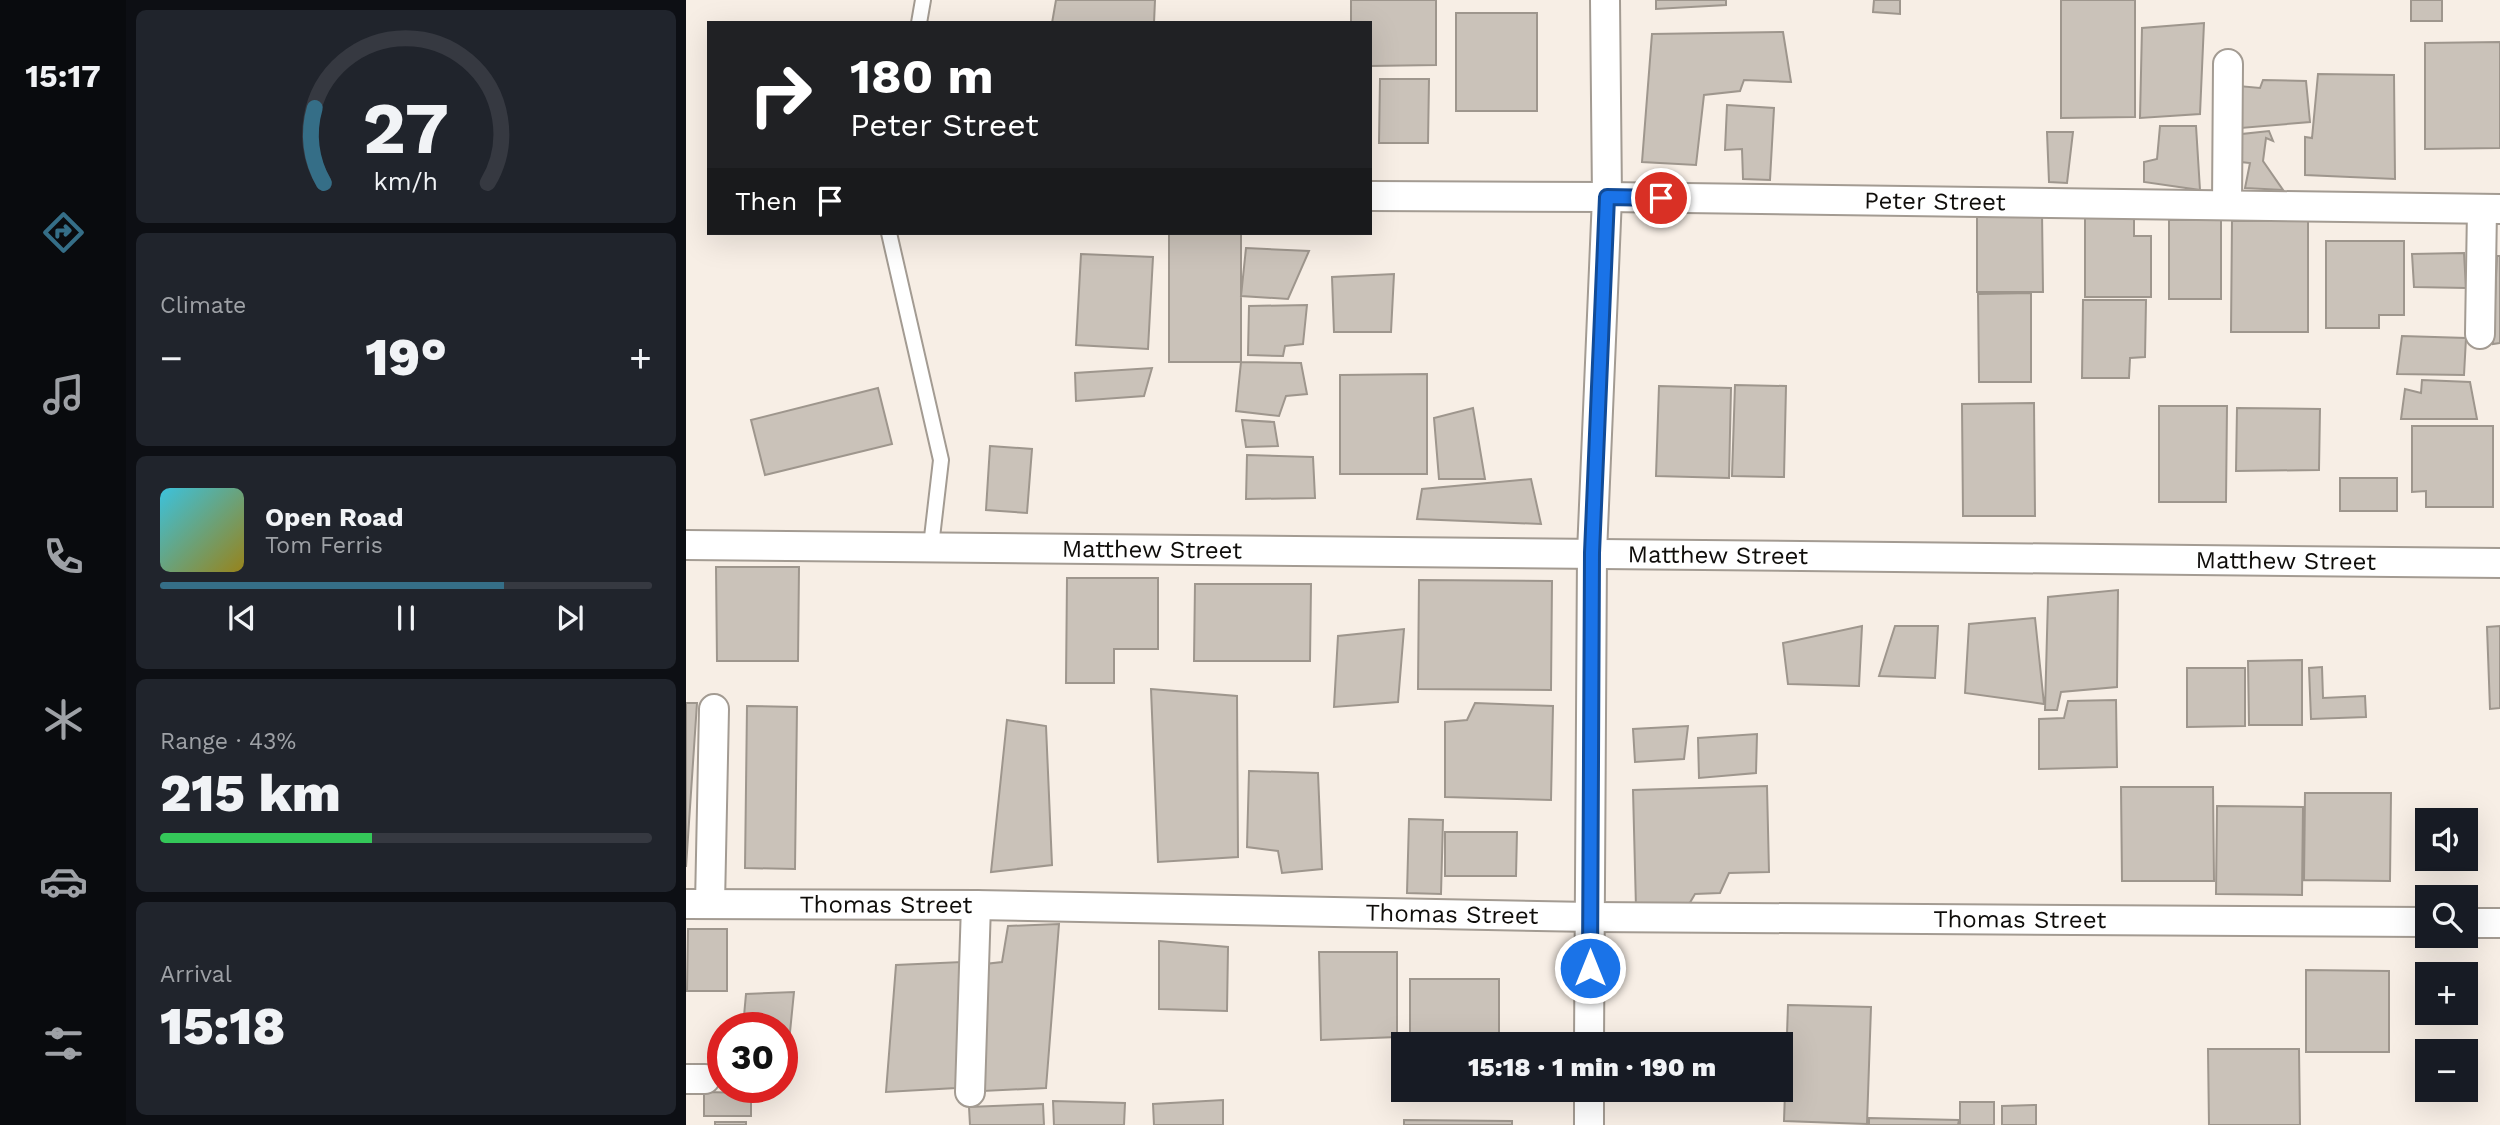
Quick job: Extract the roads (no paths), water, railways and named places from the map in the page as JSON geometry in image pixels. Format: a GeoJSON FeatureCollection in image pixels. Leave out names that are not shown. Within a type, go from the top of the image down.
{"type":"FeatureCollection","features":[{"type":"Feature","properties":{"kind":"street"},"geometry":{"type":"LineString","coordinates":[[1589,1032],[1592,553],[1607,197],[1605,0]]}},
{"type":"Feature","properties":{"kind":"street"},"geometry":{"type":"LineString","coordinates":[[2227,205],[2228,64]]}},
{"type":"Feature","properties":{"kind":"street","name":"Peter Street"},"geometry":{"type":"LineString","coordinates":[[1372,196],[2491,209]]}},
{"type":"Feature","properties":{"kind":"street"},"geometry":{"type":"LineString","coordinates":[[2480,334],[2491,209]]}},
{"type":"Feature","properties":{"kind":"street","name":"Matthew Street"},"geometry":{"type":"LineString","coordinates":[[686,545],[2500,563]]}},
{"type":"Feature","properties":{"kind":"street"},"geometry":{"type":"LineString","coordinates":[[698,904],[714,709]]}},
{"type":"Feature","properties":{"kind":"street","name":"Thomas Street"},"geometry":{"type":"LineString","coordinates":[[698,904],[976,905],[1590,917],[2415,922]]}},
{"type":"Feature","properties":{"kind":"street"},"geometry":{"type":"LineString","coordinates":[[970,1092],[976,905]]}},
{"type":"Feature","properties":{"kind":"street"},"geometry":{"type":"LineString","coordinates":[[2478,923],[2500,923]]}},
{"type":"Feature","properties":{"kind":"street"},"geometry":{"type":"LineString","coordinates":[[1589,1102],[1589,1125]]}},
{"type":"Feature","properties":{"kind":"lane"},"geometry":{"type":"LineString","coordinates":[[919,21],[923,0]]}},
{"type":"Feature","properties":{"kind":"lane"},"geometry":{"type":"LineString","coordinates":[[889,235],[941,460],[931,546]]}}]}
